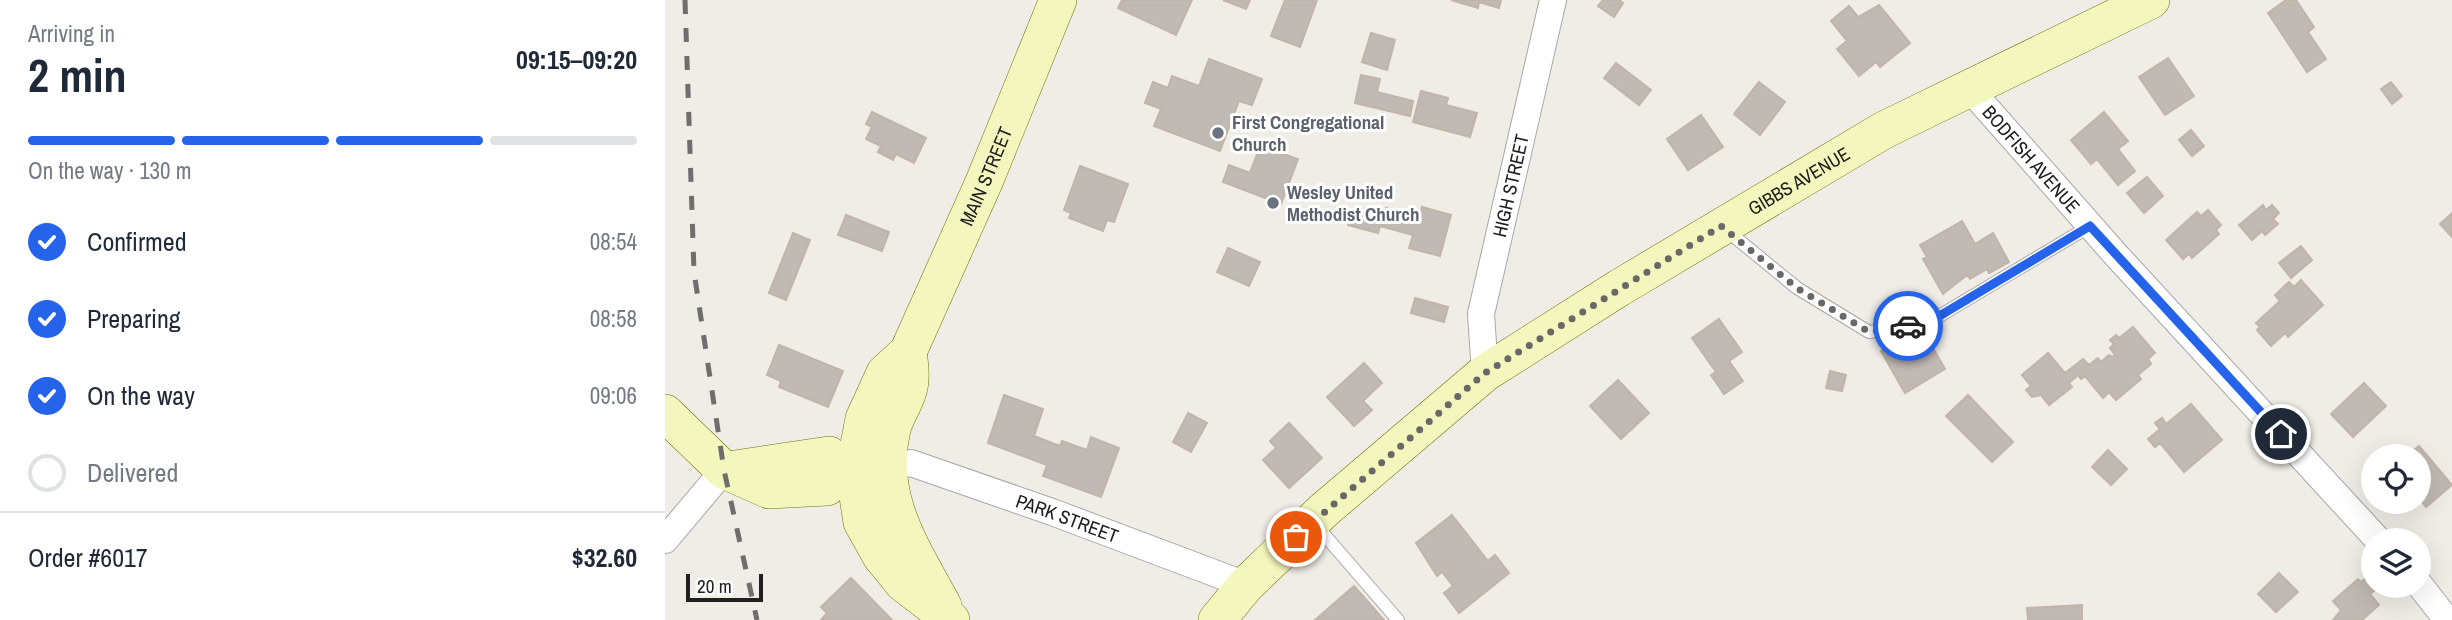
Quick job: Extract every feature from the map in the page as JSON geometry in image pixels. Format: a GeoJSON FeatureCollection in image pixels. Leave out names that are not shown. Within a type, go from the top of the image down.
{"type":"FeatureCollection","features":[{"type":"Feature","properties":{"kind":"main road","name":"MAIN STREET"},"geometry":{"type":"LineString","coordinates":[[950,620],[905,535],[891,500],[861,470],[893,427],[911,381],[908,352],[984,182],[1058,0]]}},
{"type":"Feature","properties":{"kind":"main road","name":"GIBBS AVENUE"},"geometry":{"type":"LineString","coordinates":[[1223,618],[1245,585],[1313,521],[1485,373],[1721,226],[1884,131],[1968,87],[2151,0]]}},
{"type":"Feature","properties":{"kind":"main road"},"geometry":{"type":"LineString","coordinates":[[665,413],[724,470],[769,490],[827,487],[861,470]]}},
{"type":"Feature","properties":{"kind":"street","name":"HIGH STREET"},"geometry":{"type":"LineString","coordinates":[[1485,373],[1481,314],[1553,0]]}},
{"type":"Feature","properties":{"kind":"street","name":"BODFISH AVENUE"},"geometry":{"type":"LineString","coordinates":[[1968,87],[2090,226],[2367,528]]}},
{"type":"Feature","properties":{"kind":"street","name":"PARK STREET"},"geometry":{"type":"LineString","coordinates":[[861,470],[911,463],[1052,512],[1245,585]]}},
{"type":"Feature","properties":{"kind":"street"},"geometry":{"type":"LineString","coordinates":[[665,540],[724,470]]}},
{"type":"Feature","properties":{"kind":"street"},"geometry":{"type":"LineString","coordinates":[[2430,598],[2447,620]]}},
{"type":"Feature","properties":{"kind":"lane"},"geometry":{"type":"LineString","coordinates":[[1721,226],[1797,288],[1869,332],[1926,324],[2090,226]]}},
{"type":"Feature","properties":{"kind":"lane"},"geometry":{"type":"LineString","coordinates":[[1313,521],[1398,620]]}},
{"type":"Feature","properties":{"kind":"building"},"geometry":{"type":"Polygon","coordinates":[[[1122,0],[1192,0],[1176,35],[1118,8],[1122,0]]]}},
{"type":"Feature","properties":{"kind":"building"},"geometry":{"type":"Polygon","coordinates":[[[1223,0],[1250,0],[1246,9],[1223,0]]]}},
{"type":"Feature","properties":{"kind":"building"},"geometry":{"type":"Polygon","coordinates":[[[1285,0],[1317,0],[1300,47],[1271,36],[1285,0]]]}},
{"type":"Feature","properties":{"kind":"building"},"geometry":{"type":"Polygon","coordinates":[[[1451,0],[1501,0],[1499,8],[1479,2],[1478,8],[1451,0]]]}},
{"type":"Feature","properties":{"kind":"building"},"geometry":{"type":"Polygon","coordinates":[[[1603,0],[1619,0],[1623,3],[1614,17],[1598,6],[1603,0]]]}},
{"type":"Feature","properties":{"kind":"building"},"geometry":{"type":"Polygon","coordinates":[[[2286,0],[2296,0],[2314,27],[2308,32],[2326,59],[2307,72],[2268,13],[2286,0]]]}},
{"type":"Feature","properties":{"kind":"building"},"geometry":{"type":"Polygon","coordinates":[[[1879,5],[1910,43],[1880,67],[1876,62],[1859,76],[1837,49],[1847,41],[1831,21],[1849,6],[1858,17],[1879,5]]]}},
{"type":"Feature","properties":{"kind":"building"},"geometry":{"type":"Polygon","coordinates":[[[1371,33],[1395,40],[1387,70],[1362,62],[1371,33]]]}},
{"type":"Feature","properties":{"kind":"building"},"geometry":{"type":"Polygon","coordinates":[[[2168,58],[2194,96],[2165,115],[2139,77],[2168,58]]]}},
{"type":"Feature","properties":{"kind":"building"},"geometry":{"type":"Polygon","coordinates":[[[1209,59],[1262,79],[1252,105],[1239,101],[1220,151],[1154,126],[1161,109],[1145,103],[1153,82],[1168,88],[1172,76],[1199,86],[1209,59]]]}},
{"type":"Feature","properties":{"kind":"building"},"geometry":{"type":"Polygon","coordinates":[[[1616,63],[1651,90],[1639,105],[1604,78],[1616,63]]]}},
{"type":"Feature","properties":{"kind":"building"},"geometry":{"type":"Polygon","coordinates":[[[1361,75],[1380,79],[1377,92],[1413,101],[1410,116],[1355,103],[1361,75]]]}},
{"type":"Feature","properties":{"kind":"building"},"geometry":{"type":"Polygon","coordinates":[[[1759,82],[1785,102],[1760,135],[1734,114],[1759,82]]]}},
{"type":"Feature","properties":{"kind":"building"},"geometry":{"type":"Polygon","coordinates":[[[2391,82],[2402,96],[2392,104],[2381,89],[2391,82]]]}},
{"type":"Feature","properties":{"kind":"building"},"geometry":{"type":"Polygon","coordinates":[[[1421,91],[1448,98],[1446,105],[1477,113],[1470,137],[1413,122],[1421,91]]]}},
{"type":"Feature","properties":{"kind":"building"},"geometry":{"type":"Polygon","coordinates":[[[872,112],[926,138],[914,163],[896,154],[893,160],[878,152],[881,146],[866,139],[872,127],[866,124],[872,112]]]}},
{"type":"Feature","properties":{"kind":"building"},"geometry":{"type":"Polygon","coordinates":[[[2104,112],[2128,141],[2118,149],[2135,171],[2118,185],[2097,159],[2091,164],[2071,140],[2104,112]]]}},
{"type":"Feature","properties":{"kind":"building"},"geometry":{"type":"Polygon","coordinates":[[[1701,115],[1723,147],[1688,170],[1667,139],[1701,115]]]}},
{"type":"Feature","properties":{"kind":"building"},"geometry":{"type":"Polygon","coordinates":[[[2191,130],[2204,146],[2192,156],[2179,140],[2191,130]]]}},
{"type":"Feature","properties":{"kind":"building"},"geometry":{"type":"Polygon","coordinates":[[[1260,146],[1298,159],[1281,204],[1223,182],[1229,165],[1250,173],[1260,146]]]}},
{"type":"Feature","properties":{"kind":"building"},"geometry":{"type":"Polygon","coordinates":[[[1080,166],[1128,184],[1114,222],[1107,220],[1103,231],[1069,218],[1071,213],[1064,210],[1080,166]]]}},
{"type":"Feature","properties":{"kind":"building"},"geometry":{"type":"Polygon","coordinates":[[[2147,177],[2163,196],[2144,213],[2127,193],[2147,177]]]}},
{"type":"Feature","properties":{"kind":"building"},"geometry":{"type":"Polygon","coordinates":[[[2263,205],[2266,210],[2272,205],[2279,213],[2273,219],[2278,224],[2265,235],[2262,231],[2252,240],[2239,225],[2263,205]]]}},
{"type":"Feature","properties":{"kind":"building"},"geometry":{"type":"Polygon","coordinates":[[[1422,207],[1451,215],[1440,256],[1409,248],[1413,235],[1380,226],[1378,233],[1348,225],[1351,213],[1383,221],[1386,208],[1419,217],[1422,207]]]}},
{"type":"Feature","properties":{"kind":"building"},"geometry":{"type":"Polygon","coordinates":[[[2208,210],[2221,225],[2216,230],[2219,234],[2192,258],[2189,254],[2183,259],[2166,240],[2197,212],[2201,216],[2208,210]]]}},
{"type":"Feature","properties":{"kind":"building"},"geometry":{"type":"Polygon","coordinates":[[[2452,213],[2452,237],[2440,224],[2452,213]]]}},
{"type":"Feature","properties":{"kind":"building"},"geometry":{"type":"Polygon","coordinates":[[[846,215],[889,232],[882,251],[838,235],[846,215]]]}},
{"type":"Feature","properties":{"kind":"building"},"geometry":{"type":"Polygon","coordinates":[[[1962,221],[1975,244],[1993,233],[2009,262],[1989,273],[1987,269],[1970,279],[1967,275],[1943,294],[1923,259],[1927,257],[1920,245],[1962,221]]]}},
{"type":"Feature","properties":{"kind":"building"},"geometry":{"type":"Polygon","coordinates":[[[793,233],[810,240],[786,300],[769,293],[793,233]]]}},
{"type":"Feature","properties":{"kind":"building"},"geometry":{"type":"Polygon","coordinates":[[[2301,246],[2312,260],[2291,278],[2279,263],[2301,246]]]}},
{"type":"Feature","properties":{"kind":"building"},"geometry":{"type":"Polygon","coordinates":[[[1228,248],[1260,262],[1249,286],[1217,272],[1228,248]]]}},
{"type":"Feature","properties":{"kind":"building"},"geometry":{"type":"Polygon","coordinates":[[[2301,280],[2323,305],[2288,337],[2285,333],[2271,346],[2257,330],[2260,327],[2256,323],[2280,301],[2275,295],[2289,282],[2294,287],[2301,280]]]}},
{"type":"Feature","properties":{"kind":"building"},"geometry":{"type":"Polygon","coordinates":[[[1415,298],[1448,307],[1444,322],[1411,313],[1415,298]]]}},
{"type":"Feature","properties":{"kind":"building"},"geometry":{"type":"Polygon","coordinates":[[[1719,319],[1742,352],[1729,361],[1743,381],[1724,394],[1711,375],[1716,372],[1692,338],[1719,319]]]}},
{"type":"Feature","properties":{"kind":"building"},"geometry":{"type":"Polygon","coordinates":[[[1921,327],[1945,369],[1905,393],[1881,351],[1921,327]]]}},
{"type":"Feature","properties":{"kind":"building"},"geometry":{"type":"Polygon","coordinates":[[[2133,327],[2155,353],[2148,359],[2151,364],[2138,375],[2141,379],[2116,400],[2109,392],[2103,398],[2085,376],[2081,379],[2078,375],[2069,383],[2072,387],[2049,405],[2041,395],[2032,397],[2026,390],[2031,386],[2022,375],[2048,353],[2065,373],[2083,359],[2089,365],[2098,358],[2101,362],[2109,355],[2115,355],[2110,348],[2114,344],[2110,340],[2116,335],[2119,338],[2133,327]]]}},
{"type":"Feature","properties":{"kind":"building"},"geometry":{"type":"Polygon","coordinates":[[[779,345],[843,371],[828,407],[779,387],[781,381],[767,375],[779,345]]]}},
{"type":"Feature","properties":{"kind":"building"},"geometry":{"type":"Polygon","coordinates":[[[1364,363],[1382,383],[1363,401],[1372,410],[1354,426],[1327,397],[1364,363]]]}},
{"type":"Feature","properties":{"kind":"building"},"geometry":{"type":"Polygon","coordinates":[[[1830,371],[1846,375],[1842,391],[1826,388],[1830,371]]]}},
{"type":"Feature","properties":{"kind":"building"},"geometry":{"type":"Polygon","coordinates":[[[1618,380],[1649,413],[1621,439],[1590,406],[1618,380]]]}},
{"type":"Feature","properties":{"kind":"building"},"geometry":{"type":"Polygon","coordinates":[[[2364,383],[2386,406],[2353,437],[2331,414],[2364,383]]]}},
{"type":"Feature","properties":{"kind":"building"},"geometry":{"type":"Polygon","coordinates":[[[1004,395],[1043,409],[1034,436],[1060,446],[1062,441],[1087,450],[1091,437],[1119,448],[1101,497],[1043,476],[1047,465],[988,443],[1004,395]]]}},
{"type":"Feature","properties":{"kind":"building"},"geometry":{"type":"Polygon","coordinates":[[[1968,395],[2013,442],[1992,462],[1946,416],[1968,395]]]}},
{"type":"Feature","properties":{"kind":"building"},"geometry":{"type":"Polygon","coordinates":[[[2191,404],[2222,440],[2184,472],[2160,443],[2155,447],[2148,439],[2160,429],[2155,423],[2162,418],[2166,424],[2191,404]]]}},
{"type":"Feature","properties":{"kind":"building"},"geometry":{"type":"Polygon","coordinates":[[[1188,413],[1207,423],[1191,452],[1173,442],[1188,413]]]}},
{"type":"Feature","properties":{"kind":"building"},"geometry":{"type":"Polygon","coordinates":[[[1289,423],[1322,458],[1289,488],[1263,460],[1276,448],[1270,441],[1289,423]]]}},
{"type":"Feature","properties":{"kind":"building"},"geometry":{"type":"Polygon","coordinates":[[[2108,450],[2127,469],[2111,485],[2092,467],[2108,450]]]}},
{"type":"Feature","properties":{"kind":"building"},"geometry":{"type":"Polygon","coordinates":[[[2431,460],[2452,485],[2431,503],[2431,460]]]}},
{"type":"Feature","properties":{"kind":"building"},"geometry":{"type":"Polygon","coordinates":[[[1452,515],[1488,561],[1495,555],[1509,573],[1459,613],[1444,593],[1453,586],[1442,572],[1437,576],[1416,543],[1452,515]]]}},
{"type":"Feature","properties":{"kind":"building"},"geometry":{"type":"Polygon","coordinates":[[[2279,573],[2298,592],[2276,612],[2258,594],[2279,573]]]}},
{"type":"Feature","properties":{"kind":"building"},"geometry":{"type":"Polygon","coordinates":[[[851,578],[892,620],[821,620],[827,613],[821,607],[851,578]]]}},
{"type":"Feature","properties":{"kind":"building"},"geometry":{"type":"Polygon","coordinates":[[[2358,579],[2361,582],[2361,598],[2373,598],[2379,605],[2362,620],[2333,620],[2341,610],[2333,601],[2358,579]]]}},
{"type":"Feature","properties":{"kind":"building"},"geometry":{"type":"Polygon","coordinates":[[[1354,586],[1384,620],[1315,620],[1354,586]]]}},
{"type":"Feature","properties":{"kind":"building"},"geometry":{"type":"Polygon","coordinates":[[[2082,605],[2082,620],[2028,620],[2027,608],[2082,605]]]}},
{"type":"Feature","properties":{"kind":"railway"},"geometry":{"type":"LineString","coordinates":[[685,0],[694,272],[724,470],[757,620]]}},
{"type":"Feature","properties":{"kind":"way so far"},"geometry":{"type":"LineString","coordinates":[[1296,537],[1485,373],[1721,226],[1797,288],[1869,332],[1908,326]]}},
{"type":"Feature","properties":{"kind":"place","name":"First Congregational Church"},"geometry":{"type":"Point","coordinates":[1218,133]}},
{"type":"Feature","properties":{"kind":"place","name":"Wesley United Methodist Church"},"geometry":{"type":"Point","coordinates":[1273,203]}},
{"type":"Feature","properties":{"kind":"route"},"geometry":{"type":"LineString","coordinates":[[1908,326],[1926,324],[2090,226],[2281,434]]}}]}
